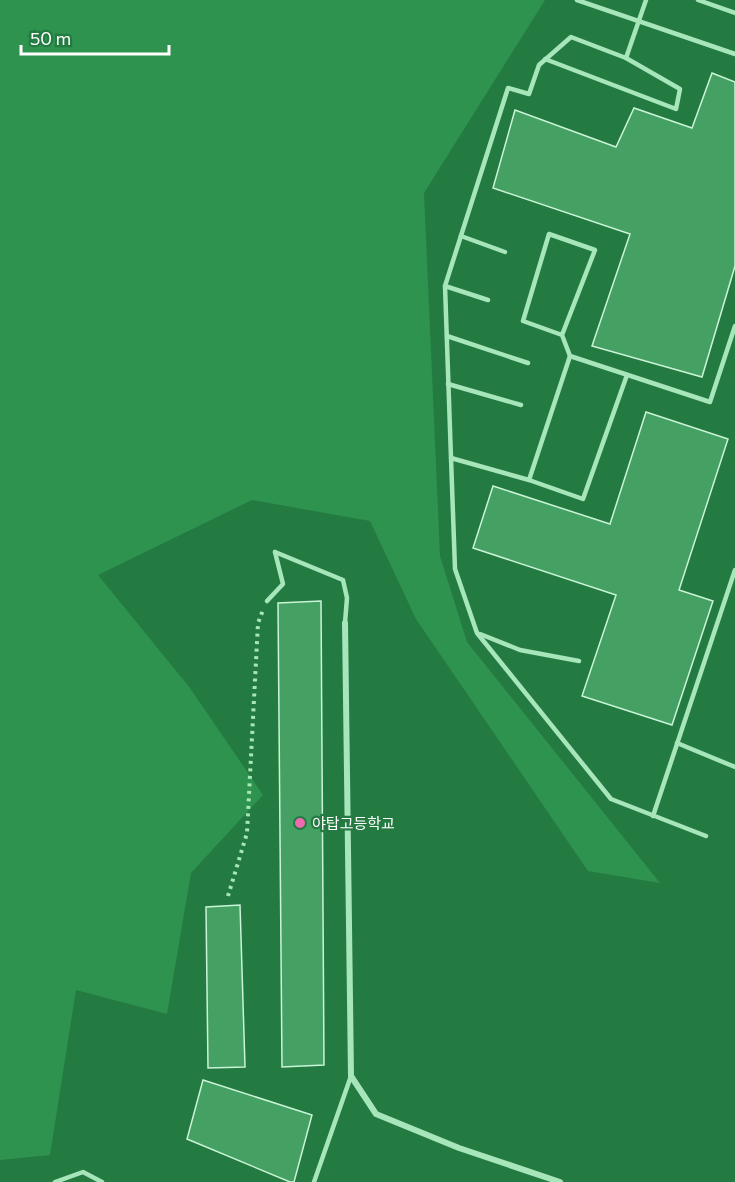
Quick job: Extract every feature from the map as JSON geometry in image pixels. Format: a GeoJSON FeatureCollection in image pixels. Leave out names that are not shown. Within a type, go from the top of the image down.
{"type":"FeatureCollection","features":[{"type":"Feature","properties":{"kind":"street"},"geometry":{"type":"LineString","coordinates":[[345,623],[351,1076],[376,1114],[459,1148],[560,1182]]}},
{"type":"Feature","properties":{"kind":"lane"},"geometry":{"type":"LineString","coordinates":[[577,0],[735,54]]}},
{"type":"Feature","properties":{"kind":"lane"},"geometry":{"type":"LineString","coordinates":[[626,58],[646,0]]}},
{"type":"Feature","properties":{"kind":"lane"},"geometry":{"type":"LineString","coordinates":[[698,0],[735,13]]}},
{"type":"Feature","properties":{"kind":"lane"},"geometry":{"type":"LineString","coordinates":[[545,59],[676,109],[680,89],[626,58],[571,37],[545,59],[539,65],[529,94],[508,88],[445,286],[455,569],[477,633],[611,799],[705,836]]}},
{"type":"Feature","properties":{"kind":"lane"},"geometry":{"type":"LineString","coordinates":[[529,480],[570,356],[562,335],[595,250],[549,234],[523,321],[562,335]]}},
{"type":"Feature","properties":{"kind":"lane"},"geometry":{"type":"LineString","coordinates":[[461,236],[504,252]]}},
{"type":"Feature","properties":{"kind":"lane"},"geometry":{"type":"LineString","coordinates":[[445,286],[488,300]]}},
{"type":"Feature","properties":{"kind":"lane"},"geometry":{"type":"LineString","coordinates":[[570,356],[710,402],[735,326]]}},
{"type":"Feature","properties":{"kind":"lane"},"geometry":{"type":"LineString","coordinates":[[447,336],[528,363]]}},
{"type":"Feature","properties":{"kind":"lane"},"geometry":{"type":"LineString","coordinates":[[451,458],[529,480],[583,500],[627,375]]}},
{"type":"Feature","properties":{"kind":"lane"},"geometry":{"type":"LineString","coordinates":[[448,384],[521,405]]}},
{"type":"Feature","properties":{"kind":"lane"},"geometry":{"type":"LineString","coordinates":[[267,601],[283,584],[275,552],[343,580],[346,598],[345,623]]}},
{"type":"Feature","properties":{"kind":"lane"},"geometry":{"type":"LineString","coordinates":[[653,816],[735,570]]}},
{"type":"Feature","properties":{"kind":"lane"},"geometry":{"type":"LineString","coordinates":[[477,633],[520,650],[579,661]]}},
{"type":"Feature","properties":{"kind":"lane"},"geometry":{"type":"LineString","coordinates":[[677,743],[735,767]]}},
{"type":"Feature","properties":{"kind":"lane"},"geometry":{"type":"LineString","coordinates":[[314,1182],[351,1076]]}},
{"type":"Feature","properties":{"kind":"lane"},"geometry":{"type":"LineString","coordinates":[[55,1182],[83,1172],[102,1182]]}},
{"type":"Feature","properties":{"kind":"path"},"geometry":{"type":"LineString","coordinates":[[228,896],[247,833],[258,623],[267,601]]}},
{"type":"Feature","properties":{"kind":"green space"},"geometry":{"type":"Polygon","coordinates":[[[0,0],[545,0],[424,193],[440,556],[467,642],[660,883],[588,871],[416,619],[370,521],[252,500],[98,575],[190,688],[263,795],[191,873],[167,1014],[76,990],[50,1155],[0,1160],[0,0]]]}},
{"type":"Feature","properties":{"kind":"building"},"geometry":{"type":"Polygon","coordinates":[[[712,73],[735,82],[735,266],[702,377],[592,346],[630,234],[493,188],[515,110],[616,147],[634,108],[692,128],[712,73]]]}},
{"type":"Feature","properties":{"kind":"building"},"geometry":{"type":"Polygon","coordinates":[[[646,412],[728,439],[679,590],[713,601],[672,725],[582,696],[616,595],[473,548],[493,486],[610,524],[646,412]]]}},
{"type":"Feature","properties":{"kind":"building"},"geometry":{"type":"Polygon","coordinates":[[[321,601],[324,1065],[282,1067],[278,603],[321,601]]]}},
{"type":"Feature","properties":{"kind":"building"},"geometry":{"type":"Polygon","coordinates":[[[240,905],[245,1067],[208,1068],[206,907],[240,905]]]}},
{"type":"Feature","properties":{"kind":"building"},"geometry":{"type":"Polygon","coordinates":[[[203,1080],[312,1115],[294,1182],[187,1139],[203,1080]]]}},
{"type":"Feature","properties":{"kind":"place","name":"야탑고등학교"},"geometry":{"type":"Point","coordinates":[300,823]}}]}
